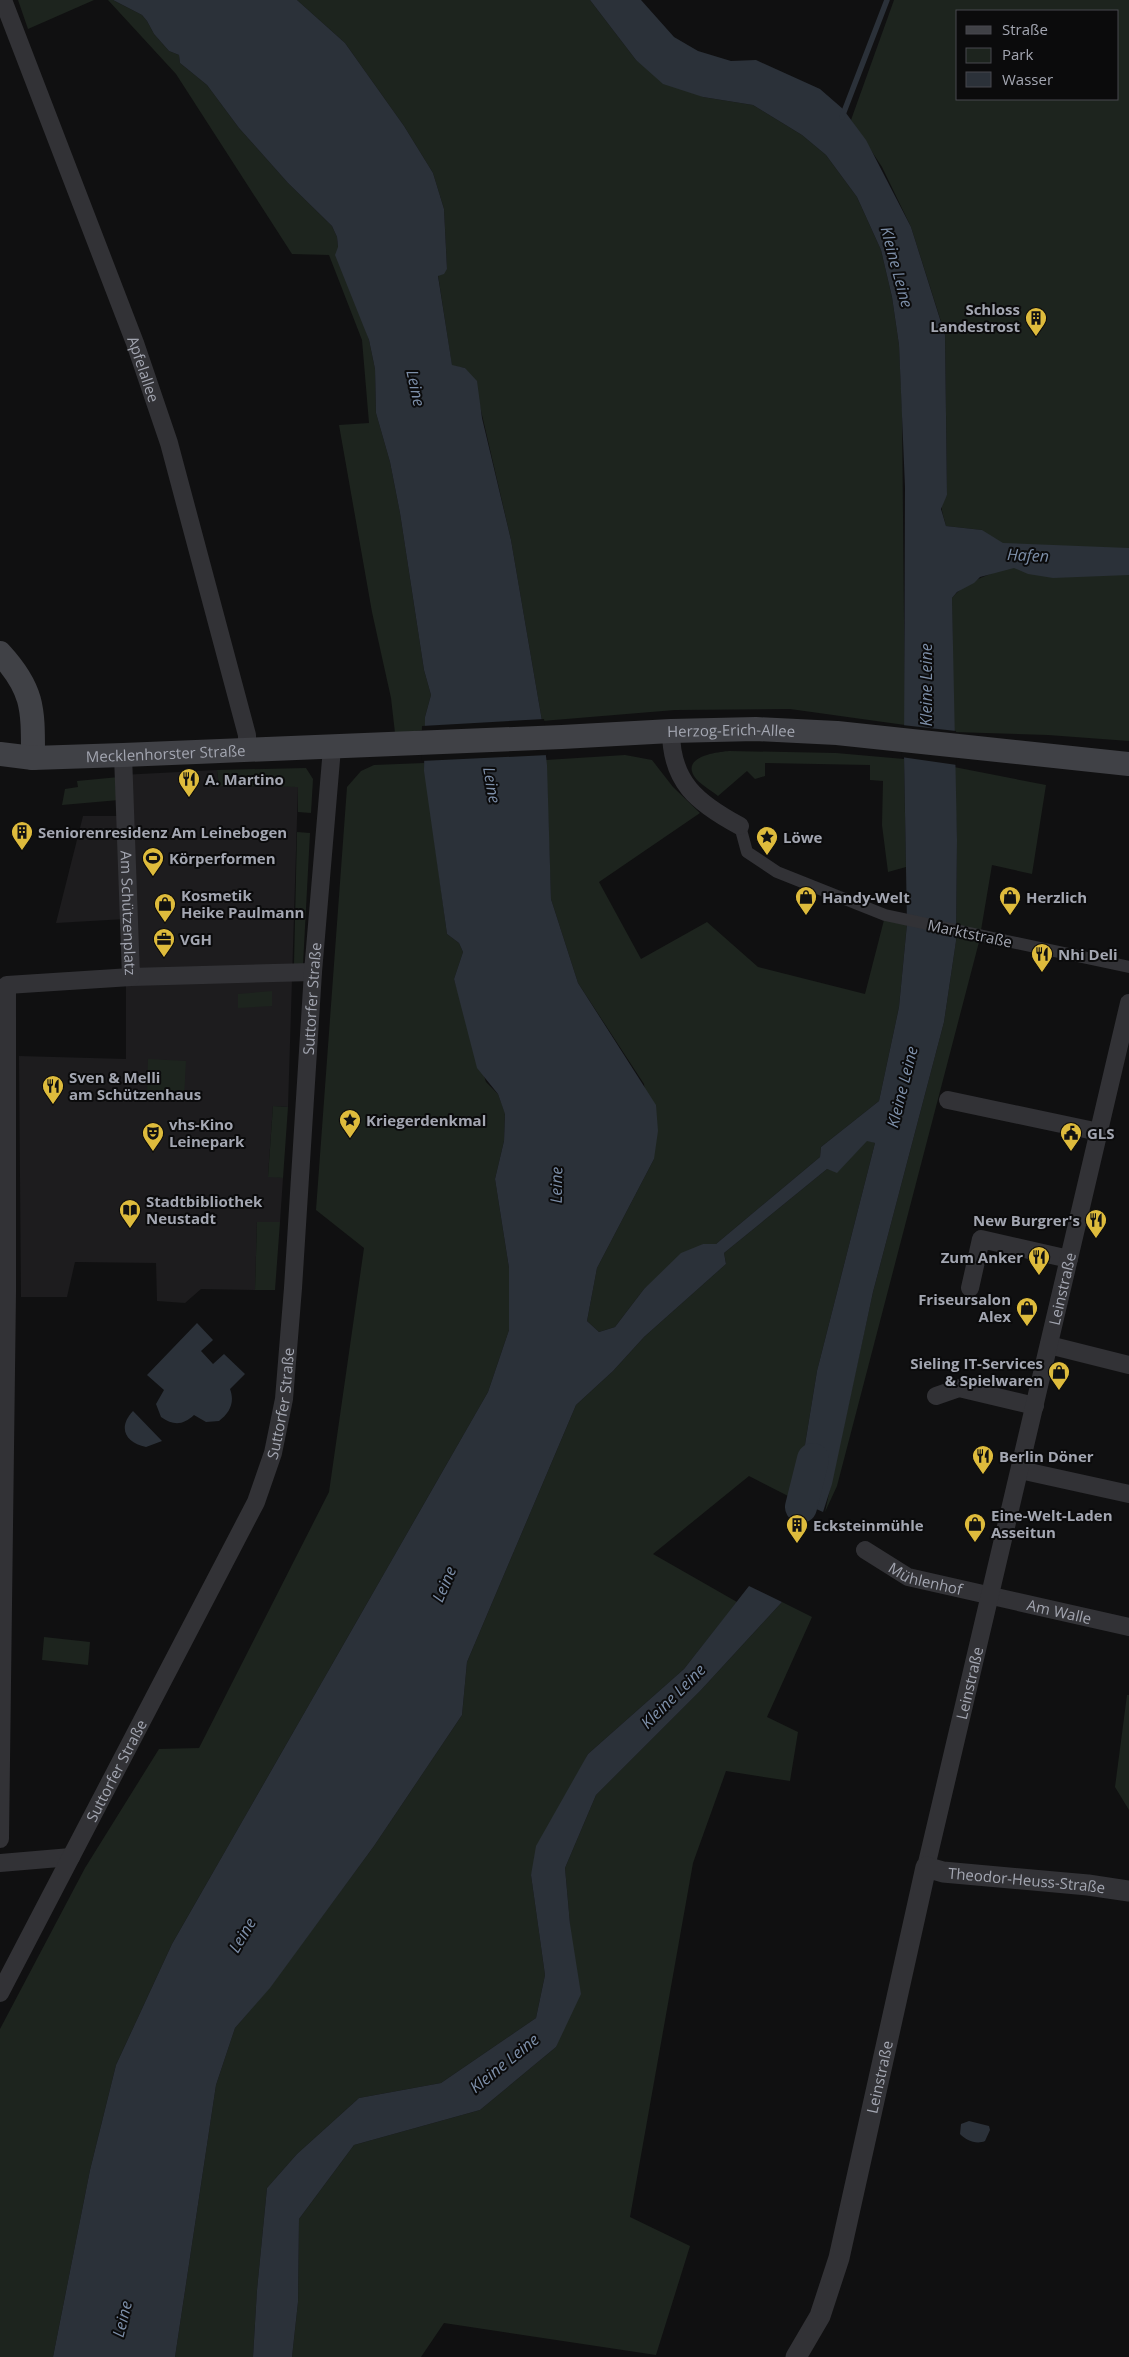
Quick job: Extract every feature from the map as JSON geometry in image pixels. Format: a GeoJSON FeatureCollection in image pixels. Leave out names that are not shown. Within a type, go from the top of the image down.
{"type":"FeatureCollection","features":[{"type":"Feature","properties":{"kind":"main road"},"geometry":{"type":"LineString","coordinates":[[0,653],[17,672],[26,687],[32,707],[33,758]]}},
{"type":"Feature","properties":{"kind":"main road","name":"Herzog-Erich-Allee"},"geometry":{"type":"LineString","coordinates":[[332,748],[671,731],[756,729],[837,733],[1129,764]]}},
{"type":"Feature","properties":{"kind":"main road","name":"Mecklenhorster Straße"},"geometry":{"type":"LineString","coordinates":[[0,754],[33,758],[332,748]]}},
{"type":"Feature","properties":{"kind":"street","name":"Apfelallee"},"geometry":{"type":"LineString","coordinates":[[3,0],[134,343],[169,444],[247,735],[247,750]]}},
{"type":"Feature","properties":{"kind":"street"},"geometry":{"type":"LineString","coordinates":[[671,731],[671,750],[681,780],[689,790],[727,819],[740,826]]}},
{"type":"Feature","properties":{"kind":"street","name":"Suttorfer Straße"},"geometry":{"type":"LineString","coordinates":[[0,1993],[256,1502],[273,1453],[284,1399],[292,1306],[313,972],[332,748]]}},
{"type":"Feature","properties":{"kind":"street","name":"Am Schützenplatz"},"geometry":{"type":"LineString","coordinates":[[123,756],[131,977],[313,972]]}},
{"type":"Feature","properties":{"kind":"street","name":"Marktstraße"},"geometry":{"type":"LineString","coordinates":[[740,826],[747,852],[777,872],[885,915],[1129,967]]}},
{"type":"Feature","properties":{"kind":"street"},"geometry":{"type":"LineString","coordinates":[[0,1839],[7,1292],[7,984],[131,977]]}},
{"type":"Feature","properties":{"kind":"street","name":"Leinstraße"},"geometry":{"type":"LineString","coordinates":[[800,2356],[820,2316],[839,2258],[926,1868],[1129,1003]]}},
{"type":"Feature","properties":{"kind":"street"},"geometry":{"type":"LineString","coordinates":[[948,1100],[1099,1132]]}},
{"type":"Feature","properties":{"kind":"street"},"geometry":{"type":"LineString","coordinates":[[970,1288],[981,1239],[1070,1259]]}},
{"type":"Feature","properties":{"kind":"street"},"geometry":{"type":"LineString","coordinates":[[1049,1345],[1129,1365]]}},
{"type":"Feature","properties":{"kind":"street"},"geometry":{"type":"LineString","coordinates":[[936,1396],[959,1388],[1035,1406]]}},
{"type":"Feature","properties":{"kind":"street"},"geometry":{"type":"LineString","coordinates":[[1020,1470],[1129,1494]]}},
{"type":"Feature","properties":{"kind":"street","name":"Mühlenhof"},"geometry":{"type":"LineString","coordinates":[[865,1550],[908,1577],[991,1596]]}},
{"type":"Feature","properties":{"kind":"street","name":"Am Walle"},"geometry":{"type":"LineString","coordinates":[[991,1596],[1129,1627]]}},
{"type":"Feature","properties":{"kind":"street"},"geometry":{"type":"LineString","coordinates":[[0,1863],[70,1857]]}},
{"type":"Feature","properties":{"kind":"street","name":"Theodor-Heuss-Straße"},"geometry":{"type":"LineString","coordinates":[[926,1868],[943,1872],[1088,1885],[1129,1891]]}},
{"type":"Feature","properties":{"kind":"shaded area"},"geometry":{"type":"Polygon","coordinates":[[[217,770],[219,786],[298,787],[288,1107],[273,1106],[268,1176],[283,1178],[280,1222],[257,1222],[255,1290],[201,1289],[185,1303],[157,1301],[156,1263],[75,1262],[67,1297],[21,1297],[19,1056],[126,1059],[126,919],[56,923],[83,816],[122,816],[121,775],[217,770]]]}},
{"type":"Feature","properties":{"kind":"green space"},"geometry":{"type":"Polygon","coordinates":[[[18,0],[94,0],[28,29],[18,0]]]}},
{"type":"Feature","properties":{"kind":"green space"},"geometry":{"type":"Polygon","coordinates":[[[108,0],[113,0],[142,15],[154,34],[169,51],[179,55],[180,63],[207,85],[239,128],[288,183],[332,226],[337,237],[338,247],[369,340],[375,369],[376,413],[390,462],[400,513],[424,670],[431,695],[425,717],[425,730],[395,733],[391,698],[372,612],[339,425],[369,423],[362,340],[329,255],[292,254],[176,74],[108,0]]]}},
{"type":"Feature","properties":{"kind":"green space"},"geometry":{"type":"Polygon","coordinates":[[[297,0],[590,0],[636,60],[703,97],[753,105],[802,135],[826,155],[857,197],[881,250],[892,297],[899,345],[902,410],[905,725],[790,709],[675,710],[542,721],[511,540],[479,402],[465,368],[452,366],[438,275],[447,269],[444,209],[433,173],[404,126],[345,43],[297,0]]]}},
{"type":"Feature","properties":{"kind":"green space"},"geometry":{"type":"Polygon","coordinates":[[[894,0],[1129,0],[1129,741],[1048,735],[953,732],[952,598],[968,585],[1001,570],[982,530],[946,526],[942,507],[947,495],[945,334],[911,227],[882,167],[851,120],[894,0]]]}},
{"type":"Feature","properties":{"kind":"green space"},"geometry":{"type":"Polygon","coordinates":[[[729,751],[836,753],[904,759],[906,867],[888,872],[882,825],[883,781],[870,780],[870,765],[765,763],[765,776],[755,779],[747,771],[718,796],[696,779],[692,769],[693,764],[703,756],[729,751]]]}},
{"type":"Feature","properties":{"kind":"green space"},"geometry":{"type":"Polygon","coordinates":[[[625,755],[652,760],[673,787],[700,813],[599,882],[641,959],[707,922],[758,967],[865,994],[884,920],[907,924],[899,1007],[879,1101],[821,1147],[820,1157],[716,1244],[703,1244],[644,1289],[615,1327],[599,1332],[587,1321],[597,1268],[654,1159],[644,1084],[578,983],[551,899],[546,760],[625,755]]]}},
{"type":"Feature","properties":{"kind":"green space"},"geometry":{"type":"Polygon","coordinates":[[[424,763],[447,934],[459,943],[463,952],[454,979],[486,1082],[498,1094],[505,1113],[504,1141],[495,1179],[509,1268],[509,1330],[488,1392],[172,1944],[116,2065],[90,2170],[53,2357],[0,2357],[0,2029],[85,1868],[159,1749],[199,1748],[329,1492],[364,1248],[316,1210],[347,787],[361,771],[374,765],[424,763]]]}},
{"type":"Feature","properties":{"kind":"green space"},"geometry":{"type":"Polygon","coordinates":[[[954,767],[1046,785],[1032,874],[992,865],[979,942],[837,1486],[825,1512],[873,1292],[944,1022],[956,941],[957,840],[954,767]]]}},
{"type":"Feature","properties":{"kind":"green space"},"geometry":{"type":"Polygon","coordinates":[[[306,768],[313,779],[311,813],[298,812],[298,787],[219,786],[217,770],[306,768]]]}},
{"type":"Feature","properties":{"kind":"green space"},"geometry":{"type":"Polygon","coordinates":[[[119,777],[119,800],[62,805],[65,789],[78,787],[77,781],[119,777]]]}},
{"type":"Feature","properties":{"kind":"green space"},"geometry":{"type":"Polygon","coordinates":[[[297,832],[310,833],[303,965],[294,964],[297,832]]]}},
{"type":"Feature","properties":{"kind":"green space"},"geometry":{"type":"Polygon","coordinates":[[[272,991],[272,1006],[238,1008],[238,994],[272,991]]]}},
{"type":"Feature","properties":{"kind":"green space"},"geometry":{"type":"Polygon","coordinates":[[[148,1059],[186,1061],[184,1098],[147,1097],[148,1059]]]}},
{"type":"Feature","properties":{"kind":"green space"},"geometry":{"type":"Polygon","coordinates":[[[273,1106],[288,1107],[283,1178],[268,1177],[273,1106]]]}},
{"type":"Feature","properties":{"kind":"green space"},"geometry":{"type":"Polygon","coordinates":[[[867,1140],[875,1143],[817,1371],[796,1500],[749,1476],[653,1554],[737,1602],[684,1669],[588,1754],[531,1875],[545,1975],[536,2018],[441,2083],[359,2098],[297,2154],[267,2188],[257,2290],[253,2357],[175,2357],[216,2085],[235,2028],[270,1987],[374,1846],[462,1715],[467,1662],[576,1405],[613,1371],[644,1337],[726,1264],[724,1253],[827,1169],[837,1172],[867,1140]]]}},
{"type":"Feature","properties":{"kind":"green space"},"geometry":{"type":"Polygon","coordinates":[[[257,1222],[280,1222],[275,1290],[255,1290],[257,1222]]]}},
{"type":"Feature","properties":{"kind":"green space"},"geometry":{"type":"Polygon","coordinates":[[[782,1602],[812,1617],[767,1717],[798,1732],[790,1781],[726,1771],[693,1863],[630,2217],[690,2246],[656,2355],[444,2323],[421,2357],[292,2357],[298,2302],[299,2219],[354,2145],[480,2110],[556,2047],[570,1924],[565,1868],[596,1795],[701,1690],[782,1602]]]}},
{"type":"Feature","properties":{"kind":"green space"},"geometry":{"type":"Polygon","coordinates":[[[44,1637],[90,1642],[88,1665],[42,1660],[44,1637]]]}},
{"type":"Feature","properties":{"kind":"green space"},"geometry":{"type":"Polygon","coordinates":[[[1127,1695],[1129,1695],[1129,1810],[1115,1787],[1127,1695]]]}},
{"type":"Feature","properties":{"kind":"water"},"geometry":{"type":"Polygon","coordinates":[[[113,0],[297,0],[345,43],[404,126],[433,173],[444,209],[447,269],[444,274],[438,276],[452,365],[465,368],[477,381],[482,418],[511,540],[542,721],[547,765],[551,899],[578,983],[656,1105],[658,1131],[654,1159],[597,1268],[587,1321],[599,1332],[615,1327],[644,1289],[681,1253],[703,1244],[716,1244],[820,1157],[821,1147],[879,1101],[899,1007],[907,924],[904,756],[905,487],[899,345],[892,297],[881,250],[857,197],[826,155],[802,135],[753,105],[703,97],[663,84],[636,60],[590,0],[641,0],[674,37],[698,51],[731,61],[756,60],[820,89],[843,109],[866,140],[911,227],[945,335],[947,495],[941,509],[946,526],[982,530],[1003,543],[1129,548],[1129,575],[1053,578],[1028,574],[1014,568],[980,577],[974,583],[957,592],[952,598],[957,840],[956,941],[944,1022],[873,1292],[832,1484],[823,1512],[796,1500],[817,1371],[875,1143],[867,1141],[837,1173],[827,1169],[724,1253],[726,1264],[644,1337],[613,1371],[576,1405],[467,1662],[462,1715],[374,1846],[270,1988],[235,2028],[216,2085],[175,2357],[53,2357],[90,2170],[116,2065],[172,1944],[488,1392],[509,1330],[509,1268],[495,1179],[504,1141],[505,1114],[498,1094],[477,1068],[454,979],[463,952],[459,943],[447,934],[424,771],[425,717],[431,695],[424,670],[400,513],[390,462],[376,413],[375,369],[369,340],[335,255],[338,247],[337,237],[332,226],[288,183],[239,128],[207,85],[180,63],[179,55],[169,51],[154,34],[142,15],[113,0]]]}},
{"type":"Feature","properties":{"kind":"water"},"geometry":{"type":"Polygon","coordinates":[[[197,1323],[213,1340],[201,1351],[213,1364],[224,1354],[245,1374],[230,1389],[232,1403],[226,1414],[219,1421],[206,1422],[194,1415],[186,1421],[170,1422],[161,1417],[156,1404],[164,1390],[147,1375],[197,1323]]]}},
{"type":"Feature","properties":{"kind":"water"},"geometry":{"type":"Polygon","coordinates":[[[133,1411],[162,1441],[146,1447],[133,1442],[129,1438],[126,1434],[125,1423],[133,1411]]]}},
{"type":"Feature","properties":{"kind":"water"},"geometry":{"type":"Polygon","coordinates":[[[749,1586],[782,1602],[701,1690],[596,1795],[565,1868],[570,1924],[581,1994],[556,2047],[480,2110],[354,2145],[299,2219],[298,2302],[292,2357],[253,2357],[257,2290],[267,2188],[297,2154],[359,2098],[441,2083],[536,2018],[545,1975],[531,1875],[536,1846],[588,1754],[684,1669],[749,1586]]]}},
{"type":"Feature","properties":{"kind":"water"},"geometry":{"type":"Polygon","coordinates":[[[969,2121],[989,2126],[990,2130],[985,2141],[971,2141],[960,2134],[961,2124],[969,2121]]]}},
{"type":"Feature","properties":{"kind":"pier"},"geometry":{"type":"Polygon","coordinates":[[[544,719],[548,755],[421,761],[422,726],[544,719]]]}},
{"type":"Feature","properties":{"kind":"pier"},"geometry":{"type":"Polygon","coordinates":[[[902,725],[956,731],[957,765],[901,757],[902,725]]]}},
{"type":"Feature","properties":{"kind":"waterway"},"geometry":{"type":"LineString","coordinates":[[842,117],[887,0]]}},
{"type":"Feature","properties":{"kind":"waterway","name":"Kleine Leine"},"geometry":{"type":"LineString","coordinates":[[801,1507],[813,1459]]}},
{"type":"Feature","properties":{"kind":"place","name":"Schloss Landestrost"},"geometry":{"type":"Point","coordinates":[1036,337]}},
{"type":"Feature","properties":{"kind":"place","name":"A. Martino"},"geometry":{"type":"Point","coordinates":[189,798]}},
{"type":"Feature","properties":{"kind":"place","name":"Seniorenresidenz Am Leinebogen"},"geometry":{"type":"Point","coordinates":[22,851]}},
{"type":"Feature","properties":{"kind":"place","name":"Löwe"},"geometry":{"type":"Point","coordinates":[767,856]}},
{"type":"Feature","properties":{"kind":"place","name":"Körperformen"},"geometry":{"type":"Point","coordinates":[153,877]}},
{"type":"Feature","properties":{"kind":"place","name":"Handy-Welt"},"geometry":{"type":"Point","coordinates":[806,916]}},
{"type":"Feature","properties":{"kind":"place","name":"Herzlich"},"geometry":{"type":"Point","coordinates":[1010,916]}},
{"type":"Feature","properties":{"kind":"place","name":"Kosmetik Heike Paulmann"},"geometry":{"type":"Point","coordinates":[165,923]}},
{"type":"Feature","properties":{"kind":"place","name":"VGH"},"geometry":{"type":"Point","coordinates":[164,958]}},
{"type":"Feature","properties":{"kind":"place","name":"Nhi Deli"},"geometry":{"type":"Point","coordinates":[1042,973]}},
{"type":"Feature","properties":{"kind":"place","name":"Sven & Melli am Schützenhaus"},"geometry":{"type":"Point","coordinates":[53,1105]}},
{"type":"Feature","properties":{"kind":"place","name":"Kriegerdenkmal"},"geometry":{"type":"Point","coordinates":[350,1139]}},
{"type":"Feature","properties":{"kind":"place","name":"vhs-Kino Leinepark"},"geometry":{"type":"Point","coordinates":[153,1152]}},
{"type":"Feature","properties":{"kind":"place","name":"GLS"},"geometry":{"type":"Point","coordinates":[1071,1152]}},
{"type":"Feature","properties":{"kind":"place","name":"Stadtbibliothek Neustadt"},"geometry":{"type":"Point","coordinates":[130,1229]}},
{"type":"Feature","properties":{"kind":"place","name":"New Burgrer's"},"geometry":{"type":"Point","coordinates":[1096,1239]}},
{"type":"Feature","properties":{"kind":"place","name":"Zum Anker"},"geometry":{"type":"Point","coordinates":[1039,1276]}},
{"type":"Feature","properties":{"kind":"place","name":"Friseursalon Alex"},"geometry":{"type":"Point","coordinates":[1027,1327]}},
{"type":"Feature","properties":{"kind":"place","name":"Sieling IT-Services & Spielwaren"},"geometry":{"type":"Point","coordinates":[1059,1391]}},
{"type":"Feature","properties":{"kind":"place","name":"Berlin Döner"},"geometry":{"type":"Point","coordinates":[983,1475]}},
{"type":"Feature","properties":{"kind":"place","name":"Eine-Welt-Laden Asseitun"},"geometry":{"type":"Point","coordinates":[975,1543]}},
{"type":"Feature","properties":{"kind":"place","name":"Ecksteinmühle"},"geometry":{"type":"Point","coordinates":[797,1544]}},
{"type":"Feature","properties":{"kind":"water label","name":"Leine"},"geometry":{"type":"Point","coordinates":[416,388]}},
{"type":"Feature","properties":{"kind":"water label","name":"Hafen"},"geometry":{"type":"Point","coordinates":[1028,555]}},
{"type":"Feature","properties":{"kind":"water label","name":"Leine"},"geometry":{"type":"Point","coordinates":[492,785]}},
{"type":"Feature","properties":{"kind":"water label","name":"Leine"},"geometry":{"type":"Point","coordinates":[556,1185]}},
{"type":"Feature","properties":{"kind":"water label","name":"Leine"},"geometry":{"type":"Point","coordinates":[444,1584]}},
{"type":"Feature","properties":{"kind":"water label","name":"Leine"},"geometry":{"type":"Point","coordinates":[242,1935]}},
{"type":"Feature","properties":{"kind":"water label","name":"Leine"},"geometry":{"type":"Point","coordinates":[122,2319]}}]}
